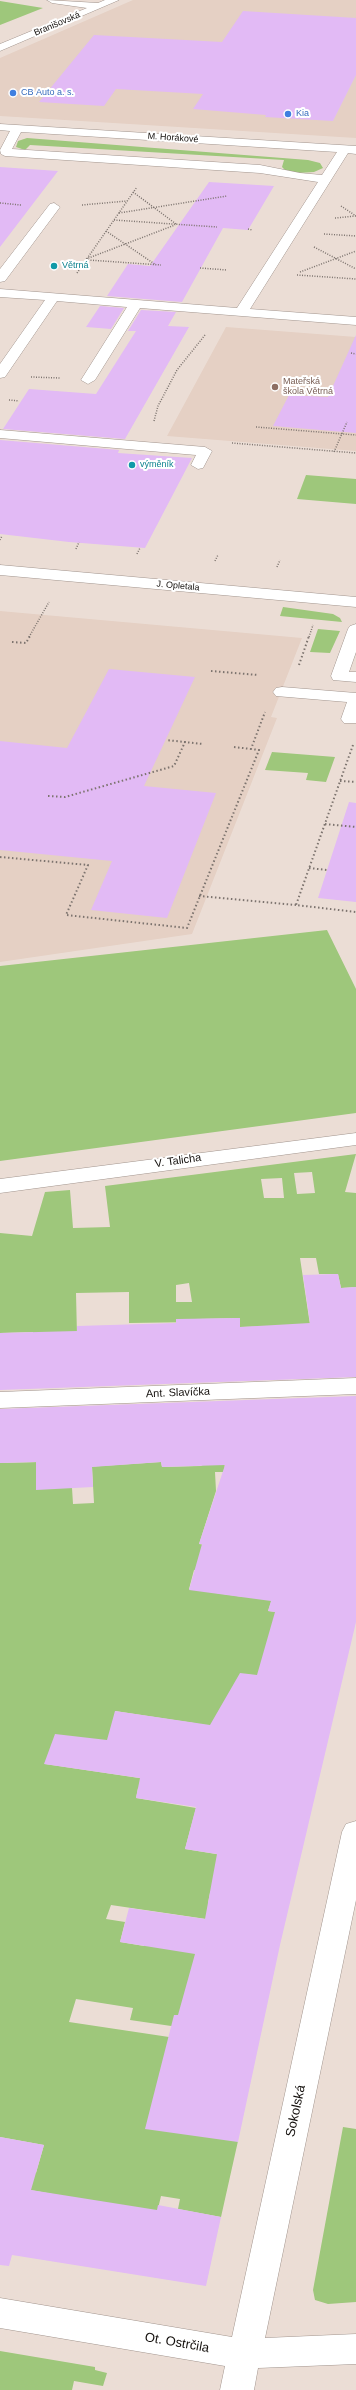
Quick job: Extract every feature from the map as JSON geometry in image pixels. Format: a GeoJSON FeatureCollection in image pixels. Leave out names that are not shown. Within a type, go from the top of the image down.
{"type":"FeatureCollection","features":[{"type":"Feature","properties":{"kind":"street"},"geometry":{"type":"LineString","coordinates":[[52,0],[99,6]]}},
{"type":"Feature","properties":{"kind":"street","name":"Branišovská"},"geometry":{"type":"LineString","coordinates":[[0,48],[114,0]]}},
{"type":"Feature","properties":{"kind":"street","name":"M. Horákové"},"geometry":{"type":"LineString","coordinates":[[0,127],[351,149]]}},
{"type":"Feature","properties":{"kind":"street"},"geometry":{"type":"LineString","coordinates":[[17,128],[5,152],[272,170],[299,177],[326,179]]}},
{"type":"Feature","properties":{"kind":"street","name":"M. Horákové"},"geometry":{"type":"LineString","coordinates":[[244,317],[326,179],[351,149]]}},
{"type":"Feature","properties":{"kind":"street"},"geometry":{"type":"LineString","coordinates":[[0,278],[54,207]]}},
{"type":"Feature","properties":{"kind":"street"},"geometry":{"type":"LineString","coordinates":[[0,293],[136,304],[244,317],[356,320]]}},
{"type":"Feature","properties":{"kind":"street"},"geometry":{"type":"LineString","coordinates":[[0,374],[53,298]]}},
{"type":"Feature","properties":{"kind":"street"},"geometry":{"type":"LineString","coordinates":[[88,380],[136,304]]}},
{"type":"Feature","properties":{"kind":"street"},"geometry":{"type":"LineString","coordinates":[[0,434],[205,452],[198,465]]}},
{"type":"Feature","properties":{"kind":"street","name":"J. Opletala"},"geometry":{"type":"LineString","coordinates":[[0,570],[356,602]]}},
{"type":"Feature","properties":{"kind":"street"},"geometry":{"type":"LineString","coordinates":[[356,629],[339,676],[356,677]]}},
{"type":"Feature","properties":{"kind":"street"},"geometry":{"type":"LineString","coordinates":[[285,692],[356,699],[350,719]]}},
{"type":"Feature","properties":{"kind":"street","name":"V. Talicha"},"geometry":{"type":"LineString","coordinates":[[0,1186],[178,1160],[356,1139]]}},
{"type":"Feature","properties":{"kind":"street","name":"Ant. Slavíčka"},"geometry":{"type":"LineString","coordinates":[[0,1400],[356,1386]]}},
{"type":"Feature","properties":{"kind":"street","name":"Sokolská"},"geometry":{"type":"LineString","coordinates":[[237,2390],[356,1832]]}},
{"type":"Feature","properties":{"kind":"street","name":"Ot. Ostrčila"},"geometry":{"type":"LineString","coordinates":[[0,2313],[244,2354],[356,2349]]}},
{"type":"Feature","properties":{"kind":"path"},"geometry":{"type":"LineString","coordinates":[[133,192],[176,224]]}},
{"type":"Feature","properties":{"kind":"path"},"geometry":{"type":"LineString","coordinates":[[119,213],[224,195],[227,196]]}},
{"type":"Feature","properties":{"kind":"path"},"geometry":{"type":"LineString","coordinates":[[54,207],[128,200],[73,279]]}},
{"type":"Feature","properties":{"kind":"path"},"geometry":{"type":"LineString","coordinates":[[0,203],[28,205]]}},
{"type":"Feature","properties":{"kind":"path"},"geometry":{"type":"LineString","coordinates":[[336,205],[356,216]]}},
{"type":"Feature","properties":{"kind":"path"},"geometry":{"type":"LineString","coordinates":[[329,218],[356,216]]}},
{"type":"Feature","properties":{"kind":"path"},"geometry":{"type":"LineString","coordinates":[[114,220],[217,227]]}},
{"type":"Feature","properties":{"kind":"path"},"geometry":{"type":"LineString","coordinates":[[86,260],[176,224]]}},
{"type":"Feature","properties":{"kind":"path"},"geometry":{"type":"LineString","coordinates":[[248,229],[252,230]]}},
{"type":"Feature","properties":{"kind":"path"},"geometry":{"type":"LineString","coordinates":[[106,231],[156,265]]}},
{"type":"Feature","properties":{"kind":"path"},"geometry":{"type":"LineString","coordinates":[[320,234],[356,236]]}},
{"type":"Feature","properties":{"kind":"path"},"geometry":{"type":"LineString","coordinates":[[313,246],[356,269]]}},
{"type":"Feature","properties":{"kind":"path"},"geometry":{"type":"LineString","coordinates":[[356,251],[297,274],[356,280]]}},
{"type":"Feature","properties":{"kind":"path"},"geometry":{"type":"LineString","coordinates":[[86,260],[161,265]]}},
{"type":"Feature","properties":{"kind":"path"},"geometry":{"type":"LineString","coordinates":[[200,268],[227,270]]}},
{"type":"Feature","properties":{"kind":"path"},"geometry":{"type":"LineString","coordinates":[[154,422],[158,406],[177,370],[207,332]]}},
{"type":"Feature","properties":{"kind":"path"},"geometry":{"type":"LineString","coordinates":[[351,354],[356,354]]}},
{"type":"Feature","properties":{"kind":"path"},"geometry":{"type":"LineString","coordinates":[[7,400],[19,401]]}},
{"type":"Feature","properties":{"kind":"path"},"geometry":{"type":"LineString","coordinates":[[334,452],[347,422]]}},
{"type":"Feature","properties":{"kind":"path"},"geometry":{"type":"LineString","coordinates":[[256,427],[356,435]]}},
{"type":"Feature","properties":{"kind":"path"},"geometry":{"type":"LineString","coordinates":[[0,540],[2,536]]}},
{"type":"Feature","properties":{"kind":"path"},"geometry":{"type":"LineString","coordinates":[[12,642],[26,643],[51,599]]}},
{"type":"Feature","properties":{"kind":"path"},"geometry":{"type":"LineString","coordinates":[[285,692],[314,622]]}},
{"type":"Feature","properties":{"kind":"path"},"geometry":{"type":"LineString","coordinates":[[210,671],[263,675]]}},
{"type":"Feature","properties":{"kind":"path"},"geometry":{"type":"LineString","coordinates":[[250,749],[268,705]]}},
{"type":"Feature","properties":{"kind":"path"},"geometry":{"type":"LineString","coordinates":[[185,742],[166,740],[203,744]]}},
{"type":"Feature","properties":{"kind":"path"},"geometry":{"type":"LineString","coordinates":[[48,796],[65,797],[174,766],[185,742]]}},
{"type":"Feature","properties":{"kind":"path"},"geometry":{"type":"LineString","coordinates":[[296,905],[354,742]]}},
{"type":"Feature","properties":{"kind":"path"},"geometry":{"type":"LineString","coordinates":[[0,857],[88,866],[66,915],[187,928],[259,750],[234,747]]}},
{"type":"Feature","properties":{"kind":"path"},"geometry":{"type":"LineString","coordinates":[[340,781],[356,782]]}},
{"type":"Feature","properties":{"kind":"path"},"geometry":{"type":"LineString","coordinates":[[325,824],[356,827]]}},
{"type":"Feature","properties":{"kind":"path"},"geometry":{"type":"LineString","coordinates":[[309,868],[327,870]]}},
{"type":"Feature","properties":{"kind":"path"},"geometry":{"type":"LineString","coordinates":[[199,896],[356,912]]}},
{"type":"Feature","properties":{"kind":"shaded area"},"geometry":{"type":"Polygon","coordinates":[[[133,0],[356,0],[356,138],[0,116],[0,58],[133,0]]]}},
{"type":"Feature","properties":{"kind":"shaded area","name":"Mateřská škola Větrná"},"geometry":{"type":"Polygon","coordinates":[[[226,327],[356,337],[356,451],[167,436],[226,327]]]}},
{"type":"Feature","properties":{"kind":"shaded area"},"geometry":{"type":"Polygon","coordinates":[[[0,611],[302,638],[271,717],[277,718],[192,934],[0,962],[0,611]]]}},
{"type":"Feature","properties":{"kind":"green space"},"geometry":{"type":"Polygon","coordinates":[[[0,1],[43,8],[0,25],[0,1]]]}},
{"type":"Feature","properties":{"kind":"green space"},"geometry":{"type":"Polygon","coordinates":[[[27,138],[308,160],[320,163],[323,168],[314,172],[298,173],[285,170],[282,167],[284,160],[30,145],[25,150],[16,147],[18,141],[27,138]]]}},
{"type":"Feature","properties":{"kind":"green space"},"geometry":{"type":"Polygon","coordinates":[[[306,475],[356,479],[356,504],[297,499],[306,475]]]}},
{"type":"Feature","properties":{"kind":"green space"},"geometry":{"type":"Polygon","coordinates":[[[283,607],[333,614],[340,618],[342,622],[280,616],[283,607]]]}},
{"type":"Feature","properties":{"kind":"green space"},"geometry":{"type":"Polygon","coordinates":[[[318,629],[340,631],[330,653],[310,652],[318,629]]]}},
{"type":"Feature","properties":{"kind":"green space"},"geometry":{"type":"Polygon","coordinates":[[[272,752],[335,757],[326,782],[306,780],[308,773],[265,770],[272,752]]]}},
{"type":"Feature","properties":{"kind":"green space"},"geometry":{"type":"Polygon","coordinates":[[[327,930],[356,989],[356,1113],[0,1161],[0,966],[327,930]]]}},
{"type":"Feature","properties":{"kind":"green space"},"geometry":{"type":"Polygon","coordinates":[[[356,1154],[345,1192],[356,1193],[356,1287],[341,1288],[338,1274],[319,1274],[316,1258],[300,1258],[310,1325],[240,1327],[239,1318],[196,1319],[196,1322],[129,1323],[129,1292],[76,1293],[77,1336],[33,1337],[33,1332],[0,1333],[0,1233],[32,1236],[45,1192],[70,1190],[73,1228],[110,1227],[105,1186],[356,1154]],[[312,1172],[294,1173],[297,1194],[315,1193],[312,1172]],[[282,1178],[261,1179],[264,1198],[284,1198],[282,1178]],[[189,1283],[176,1285],[176,1302],[192,1302],[189,1283]]]}},
{"type":"Feature","properties":{"kind":"green space"},"geometry":{"type":"Polygon","coordinates":[[[224,1453],[225,1472],[215,1472],[216,1491],[199,1544],[240,1551],[272,1599],[268,1611],[276,1612],[266,1676],[240,1674],[251,1735],[194,1723],[115,1711],[114,1741],[45,1764],[166,1782],[138,1788],[136,1798],[196,1808],[185,1849],[228,1856],[210,1893],[208,1903],[213,1920],[111,1905],[106,1919],[125,1922],[120,1942],[144,1946],[147,1938],[206,1947],[185,2028],[130,2020],[133,2008],[76,1999],[69,2022],[169,2037],[238,2141],[221,2217],[178,2209],[180,2199],[161,2196],[157,2213],[25,2189],[18,2170],[36,2173],[44,2145],[0,2137],[0,1463],[41,1462],[72,1488],[73,1504],[94,1503],[92,1467],[72,1468],[161,1462],[162,1467],[201,1466],[224,1453]],[[194,1570],[189,1589],[243,1597],[250,1578],[194,1570]]]}},
{"type":"Feature","properties":{"kind":"green space"},"geometry":{"type":"Polygon","coordinates":[[[343,2127],[356,2129],[356,2302],[328,2304],[315,2300],[313,2290],[343,2127]]]}},
{"type":"Feature","properties":{"kind":"green space"},"geometry":{"type":"Polygon","coordinates":[[[0,2351],[95,2367],[95,2370],[107,2373],[103,2386],[74,2381],[72,2390],[0,2390],[0,2351]]]}},
{"type":"Feature","properties":{"kind":"building"},"geometry":{"type":"Polygon","coordinates":[[[243,11],[356,18],[356,75],[333,121],[265,117],[266,115],[193,109],[203,94],[116,89],[104,106],[39,102],[94,35],[222,42],[243,11]]]}},
{"type":"Feature","properties":{"kind":"building"},"geometry":{"type":"Polygon","coordinates":[[[0,167],[58,171],[0,247],[0,167]]]}},
{"type":"Feature","properties":{"kind":"building"},"geometry":{"type":"Polygon","coordinates":[[[209,182],[274,186],[248,230],[223,228],[182,302],[107,296],[128,264],[150,266],[209,182]]]}},
{"type":"Feature","properties":{"kind":"building"},"geometry":{"type":"Polygon","coordinates":[[[100,306],[124,308],[111,329],[86,327],[100,306]]]}},
{"type":"Feature","properties":{"kind":"building"},"geometry":{"type":"Polygon","coordinates":[[[141,310],[176,312],[168,326],[189,327],[125,439],[3,429],[29,389],[96,394],[136,331],[128,331],[141,310]]]}},
{"type":"Feature","properties":{"kind":"building"},"geometry":{"type":"Polygon","coordinates":[[[356,335],[356,433],[273,426],[289,395],[328,397],[356,335]]]}},
{"type":"Feature","properties":{"kind":"building"},"geometry":{"type":"Polygon","coordinates":[[[0,440],[119,450],[118,453],[192,458],[145,548],[69,542],[0,534],[0,440]]]}},
{"type":"Feature","properties":{"kind":"building"},"geometry":{"type":"Polygon","coordinates":[[[109,669],[195,677],[144,786],[216,793],[167,918],[91,910],[112,861],[0,850],[0,741],[67,748],[109,669]]]}},
{"type":"Feature","properties":{"kind":"building"},"geometry":{"type":"Polygon","coordinates":[[[349,802],[356,803],[356,902],[318,898],[349,802]]]}},
{"type":"Feature","properties":{"kind":"building"},"geometry":{"type":"Polygon","coordinates":[[[338,1274],[341,1288],[356,1287],[356,1377],[0,1390],[0,1333],[77,1331],[77,1326],[176,1323],[176,1319],[240,1318],[240,1327],[310,1323],[303,1275],[338,1274]]]}},
{"type":"Feature","properties":{"kind":"building"},"geometry":{"type":"Polygon","coordinates":[[[356,1396],[356,1622],[280,1945],[238,2142],[145,2129],[174,2015],[178,2015],[195,1954],[120,1942],[129,1908],[205,1919],[217,1854],[185,1849],[196,1807],[136,1798],[140,1778],[44,1764],[55,1734],[107,1740],[115,1711],[210,1725],[240,1673],[257,1675],[275,1612],[268,1611],[271,1601],[189,1590],[202,1544],[199,1544],[225,1465],[162,1467],[161,1462],[92,1467],[93,1487],[36,1490],[36,1462],[0,1463],[0,1409],[356,1396]]]}},
{"type":"Feature","properties":{"kind":"building"},"geometry":{"type":"Polygon","coordinates":[[[0,2137],[44,2145],[31,2190],[157,2210],[158,2205],[221,2217],[206,2286],[12,2255],[9,2266],[0,2265],[0,2137]]]}},
{"type":"Feature","properties":{"kind":"place","name":"CB Auto a. s."},"geometry":{"type":"Point","coordinates":[13,93]}},
{"type":"Feature","properties":{"kind":"place","name":"Kia"},"geometry":{"type":"Point","coordinates":[288,114]}},
{"type":"Feature","properties":{"kind":"place","name":"Větrná"},"geometry":{"type":"Point","coordinates":[54,266]}},
{"type":"Feature","properties":{"kind":"place","name":"Mateřská škola Větrná"},"geometry":{"type":"Point","coordinates":[275,387]}},
{"type":"Feature","properties":{"kind":"place","name":"výměník"},"geometry":{"type":"Point","coordinates":[132,465]}}]}
